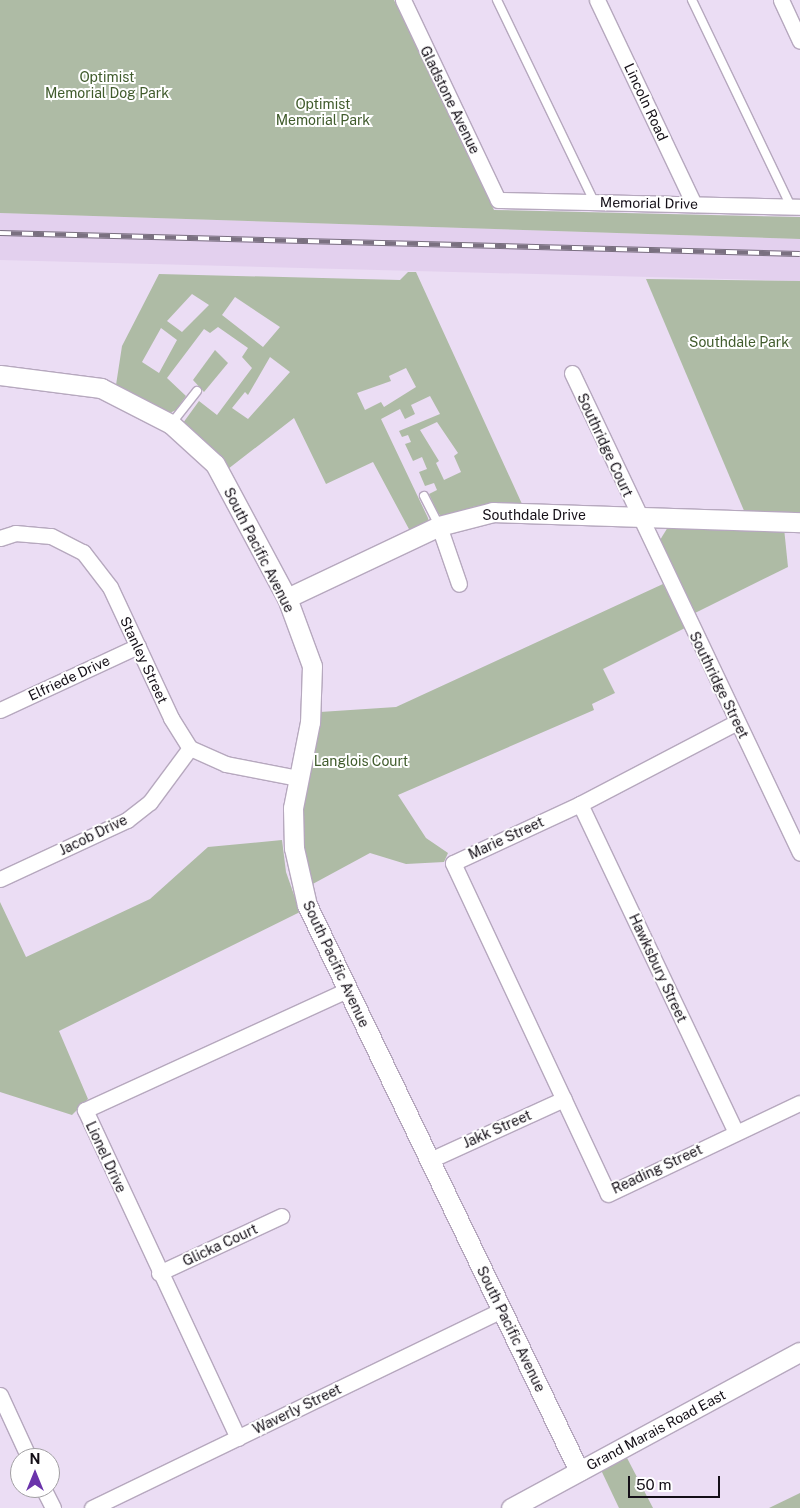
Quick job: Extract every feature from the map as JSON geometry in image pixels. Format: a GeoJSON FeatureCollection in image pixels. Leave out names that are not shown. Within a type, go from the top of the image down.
{"type":"FeatureCollection","features":[{"type":"Feature","properties":{"kind":"street","name":"Gladstone Avenue"},"geometry":{"type":"LineString","coordinates":[[403,0],[498,200]]}},
{"type":"Feature","properties":{"kind":"street","name":"Lincoln Road"},"geometry":{"type":"LineString","coordinates":[[597,0],[694,204]]}},
{"type":"Feature","properties":{"kind":"street"},"geometry":{"type":"LineString","coordinates":[[780,0],[800,41]]}},
{"type":"Feature","properties":{"kind":"street","name":"Memorial Drive"},"geometry":{"type":"LineString","coordinates":[[498,200],[796,207]]}},
{"type":"Feature","properties":{"kind":"street","name":"Southridge Court"},"geometry":{"type":"LineString","coordinates":[[572,373],[638,516]]}},
{"type":"Feature","properties":{"kind":"street","name":"South Pacific Avenue"},"geometry":{"type":"LineString","coordinates":[[0,375],[101,388],[171,424],[215,464],[287,598],[312,666],[310,722],[298,778],[294,848],[307,905],[579,1471]]}},
{"type":"Feature","properties":{"kind":"street","name":"Southdale Drive"},"geometry":{"type":"LineString","coordinates":[[287,598],[439,526],[493,512],[800,522]]}},
{"type":"Feature","properties":{"kind":"street","name":"Southridge Street"},"geometry":{"type":"LineString","coordinates":[[638,516],[800,854]]}},
{"type":"Feature","properties":{"kind":"street"},"geometry":{"type":"LineString","coordinates":[[439,526],[459,584]]}},
{"type":"Feature","properties":{"kind":"street","name":"Stanley Street"},"geometry":{"type":"LineString","coordinates":[[0,538],[15,533],[51,536],[82,552],[110,586],[190,748]]}},
{"type":"Feature","properties":{"kind":"street","name":"Elfriede Drive"},"geometry":{"type":"LineString","coordinates":[[0,710],[138,646]]}},
{"type":"Feature","properties":{"kind":"street","name":"Marie Street"},"geometry":{"type":"LineString","coordinates":[[564,1099],[453,863],[580,804],[737,722]]}},
{"type":"Feature","properties":{"kind":"street"},"geometry":{"type":"LineString","coordinates":[[190,748],[226,764],[298,778]]}},
{"type":"Feature","properties":{"kind":"street","name":"Jacob Drive"},"geometry":{"type":"LineString","coordinates":[[0,879],[127,820],[150,802],[190,748]]}},
{"type":"Feature","properties":{"kind":"street","name":"Hawksbury Street"},"geometry":{"type":"LineString","coordinates":[[580,804],[736,1132]]}},
{"type":"Feature","properties":{"kind":"street","name":"Lionel Drive"},"geometry":{"type":"LineString","coordinates":[[238,1438],[159,1273],[85,1110],[347,990]]}},
{"type":"Feature","properties":{"kind":"street","name":"Reading Street"},"geometry":{"type":"LineString","coordinates":[[564,1099],[608,1194],[800,1103]]}},
{"type":"Feature","properties":{"kind":"street","name":"Jakk Street"},"geometry":{"type":"LineString","coordinates":[[430,1160],[564,1099]]}},
{"type":"Feature","properties":{"kind":"street","name":"Glicka Court"},"geometry":{"type":"LineString","coordinates":[[159,1273],[281,1216]]}},
{"type":"Feature","properties":{"kind":"street","name":"Waverly Street"},"geometry":{"type":"LineString","coordinates":[[92,1508],[502,1310]]}},
{"type":"Feature","properties":{"kind":"street","name":"Grand Marais Road East"},"geometry":{"type":"LineString","coordinates":[[511,1508],[800,1352]]}},
{"type":"Feature","properties":{"kind":"street"},"geometry":{"type":"LineString","coordinates":[[0,1395],[24,1448]]}},
{"type":"Feature","properties":{"kind":"lane"},"geometry":{"type":"LineString","coordinates":[[497,0],[594,202]]}},
{"type":"Feature","properties":{"kind":"lane"},"geometry":{"type":"LineString","coordinates":[[692,0],[796,207]]}},
{"type":"Feature","properties":{"kind":"lane"},"geometry":{"type":"LineString","coordinates":[[171,424],[197,391]]}},
{"type":"Feature","properties":{"kind":"lane"},"geometry":{"type":"LineString","coordinates":[[424,496],[439,526]]}},
{"type":"Feature","properties":{"kind":"shaded area"},"geometry":{"type":"Polygon","coordinates":[[[0,213],[800,239],[800,281],[0,260],[0,213]]]}},
{"type":"Feature","properties":{"kind":"green space","name":"Optimist Memorial Park"},"geometry":{"type":"Polygon","coordinates":[[[0,0],[394,0],[494,210],[800,217],[800,239],[0,213],[0,0]]]}},
{"type":"Feature","properties":{"kind":"green space"},"geometry":{"type":"Polygon","coordinates":[[[408,272],[416,272],[522,504],[476,506],[442,517],[438,513],[429,494],[437,490],[434,483],[425,486],[419,472],[427,469],[422,457],[413,461],[405,444],[411,442],[408,435],[402,437],[399,431],[440,414],[430,396],[411,405],[415,414],[405,419],[400,409],[381,419],[428,518],[429,523],[410,531],[373,462],[326,484],[294,418],[228,469],[183,423],[199,401],[217,415],[252,368],[242,357],[248,348],[218,327],[210,333],[204,329],[167,378],[186,396],[176,410],[170,413],[116,385],[122,346],[159,274],[400,280],[408,272]],[[192,294],[167,321],[182,332],[209,305],[192,294]],[[235,297],[222,315],[263,347],[280,327],[235,297]],[[161,328],[142,362],[159,373],[177,340],[161,328]],[[270,357],[248,395],[245,392],[232,408],[248,419],[290,372],[270,357]],[[406,368],[389,376],[391,381],[357,393],[365,410],[381,402],[384,407],[416,387],[406,368]],[[437,422],[420,430],[439,461],[436,463],[444,480],[461,472],[454,456],[458,453],[437,422]]]}},
{"type":"Feature","properties":{"kind":"green space","name":"Southdale Park"},"geometry":{"type":"Polygon","coordinates":[[[646,279],[800,281],[800,514],[745,513],[646,279]]]}},
{"type":"Feature","properties":{"kind":"green space"},"geometry":{"type":"Polygon","coordinates":[[[215,350],[228,363],[204,392],[193,380],[215,350]]]}},
{"type":"Feature","properties":{"kind":"green space"},"geometry":{"type":"Polygon","coordinates":[[[668,527],[784,528],[788,567],[693,614],[662,547],[660,540],[668,527]]]}},
{"type":"Feature","properties":{"kind":"green space","name":"Langlois Court"},"geometry":{"type":"Polygon","coordinates":[[[663,584],[685,628],[603,669],[615,693],[592,704],[594,710],[398,795],[426,838],[448,853],[444,862],[406,864],[370,853],[309,886],[300,821],[320,712],[396,707],[663,584]]]}},
{"type":"Feature","properties":{"kind":"green space"},"geometry":{"type":"Polygon","coordinates":[[[282,840],[286,872],[300,912],[59,1031],[88,1099],[72,1115],[0,1092],[0,902],[26,957],[150,899],[208,847],[282,840]]]}},
{"type":"Feature","properties":{"kind":"green space"},"geometry":{"type":"Polygon","coordinates":[[[626,1456],[653,1508],[619,1508],[601,1470],[626,1456]]]}},
{"type":"Feature","properties":{"kind":"green space"},"geometry":{"type":"Polygon","coordinates":[[[800,1493],[800,1508],[769,1508],[800,1493]]]}},
{"type":"Feature","properties":{"kind":"railway"},"geometry":{"type":"LineString","coordinates":[[0,233],[800,254]]}},
{"type":"Feature","properties":{"kind":"park label","name":"Optimist Memorial Dog Park"},"geometry":{"type":"Point","coordinates":[107,86]}}]}
